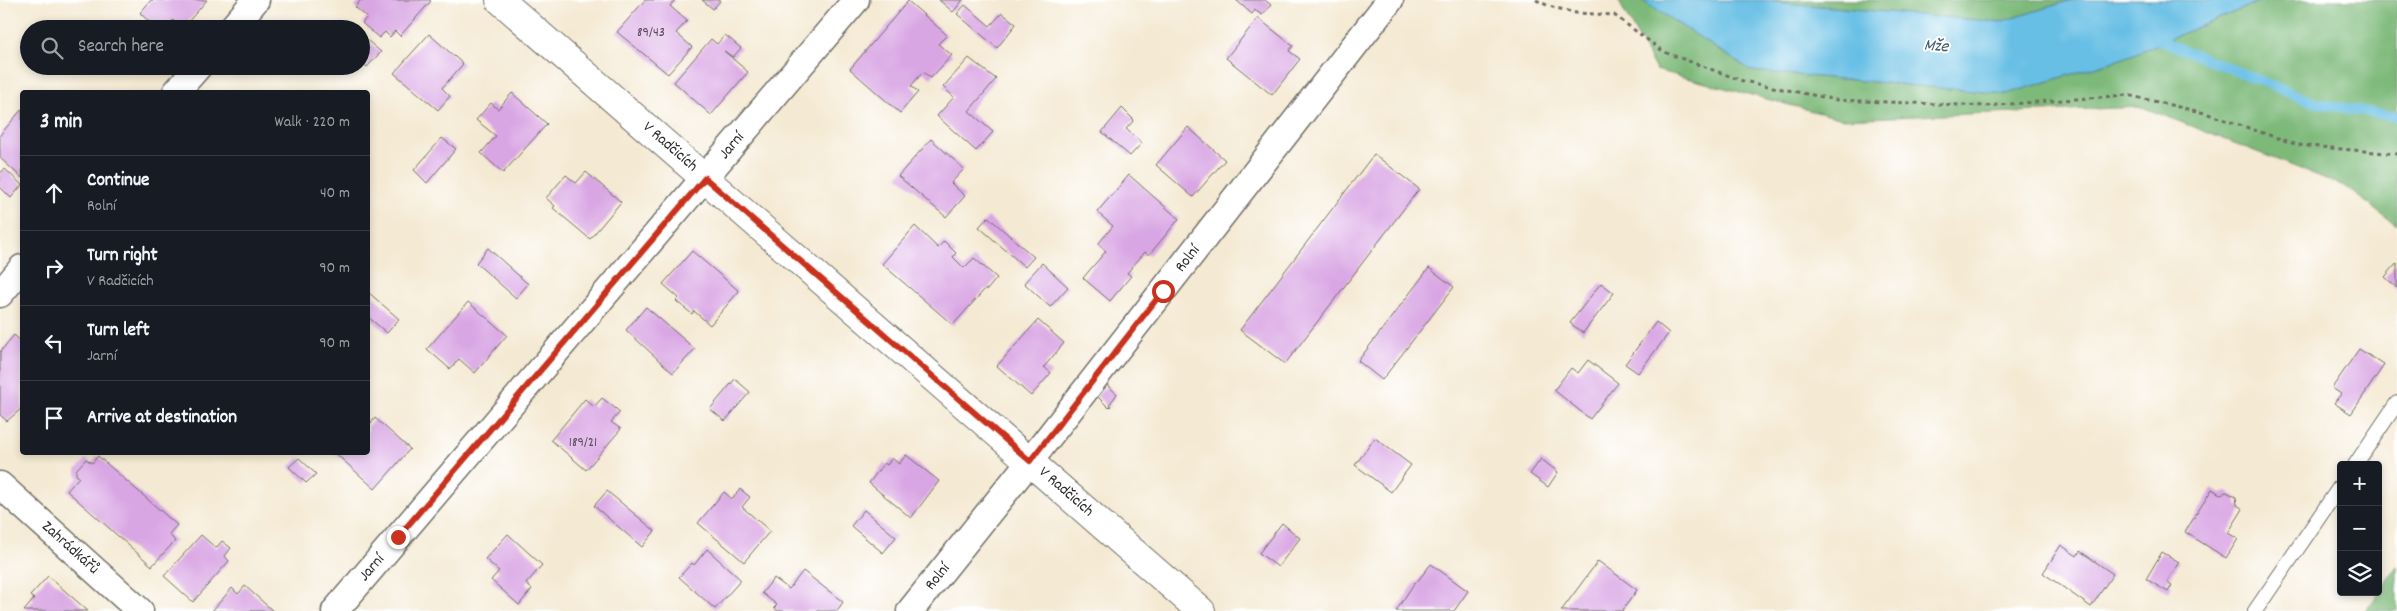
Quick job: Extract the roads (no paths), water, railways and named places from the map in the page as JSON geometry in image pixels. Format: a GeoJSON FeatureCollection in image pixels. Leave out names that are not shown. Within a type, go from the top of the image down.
{"type":"FeatureCollection","features":[{"type":"Feature","properties":{"kind":"street"},"geometry":{"type":"LineString","coordinates":[[239,20],[256,0]]}},
{"type":"Feature","properties":{"kind":"street","name":"V Radčicích"},"geometry":{"type":"LineString","coordinates":[[500,0],[1201,611]]}},
{"type":"Feature","properties":{"kind":"street","name":"Jarní"},"geometry":{"type":"LineString","coordinates":[[335,611],[856,0]]}},
{"type":"Feature","properties":{"kind":"street","name":"Rolní"},"geometry":{"type":"LineString","coordinates":[[910,611],[1030,461],[1390,0]]}},
{"type":"Feature","properties":{"kind":"street"},"geometry":{"type":"LineString","coordinates":[[178,90],[190,75]]}},
{"type":"Feature","properties":{"kind":"street"},"geometry":{"type":"LineString","coordinates":[[0,294],[20,270]]}},
{"type":"Feature","properties":{"kind":"street","name":"Zahrádkářů"},"geometry":{"type":"LineString","coordinates":[[0,486],[140,611]]}},
{"type":"Feature","properties":{"kind":"lane"},"geometry":{"type":"LineString","coordinates":[[2358,461],[2397,403]]}},
{"type":"Feature","properties":{"kind":"lane"},"geometry":{"type":"LineString","coordinates":[[2255,611],[2337,491]]}},
{"type":"Feature","properties":{"kind":"water","name":"Mže"},"geometry":{"type":"Polygon","coordinates":[[[1641,0],[1772,0],[1775,2],[1999,22],[2072,0],[2263,0],[2124,58],[2007,94],[1752,71],[1641,0]]]}},
{"type":"Feature","properties":{"kind":"waterway"},"geometry":{"type":"LineString","coordinates":[[2152,37],[2316,103],[2397,117]]}}]}
